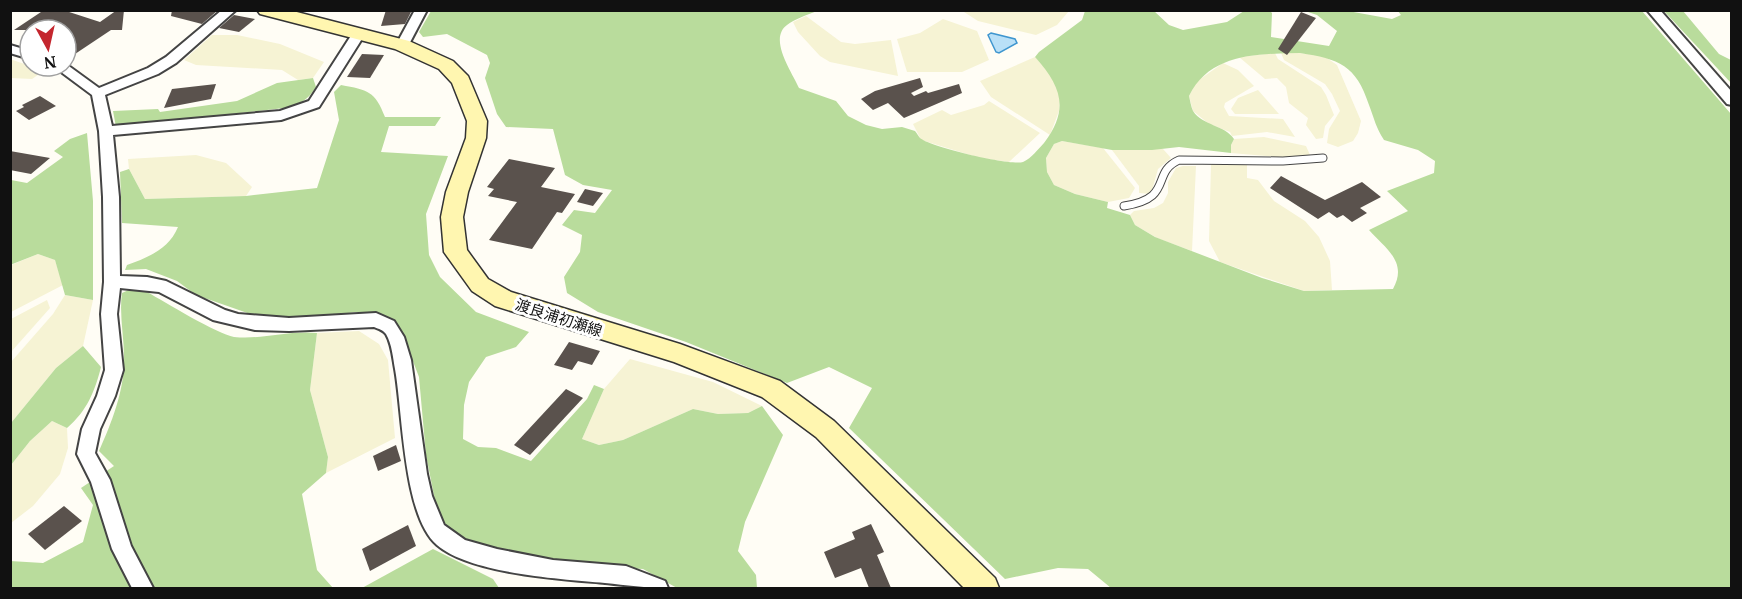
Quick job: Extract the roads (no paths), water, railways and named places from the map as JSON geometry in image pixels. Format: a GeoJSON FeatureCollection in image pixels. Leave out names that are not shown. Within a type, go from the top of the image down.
{"type":"FeatureCollection","features":[{"type":"Feature","properties":{"kind":"main road","name":"渡良浦初瀬線"},"geometry":{"type":"LineString","coordinates":[[266,10],[402,45],[446,65],[461,80],[477,121],[476,138],[457,192],[452,217],[453,234],[456,252],[480,285],[503,298],[531,309],[680,354],[771,389],[825,429],[984,588]]}},
{"type":"Feature","properties":{"kind":"street"},"geometry":{"type":"LineString","coordinates":[[98,93],[153,71],[171,60],[230,10]]}},
{"type":"Feature","properties":{"kind":"street"},"geometry":{"type":"LineString","coordinates":[[402,45],[421,10]]}},
{"type":"Feature","properties":{"kind":"street"},"geometry":{"type":"LineString","coordinates":[[1653,10],[1731,101]]}},
{"type":"Feature","properties":{"kind":"street"},"geometry":{"type":"LineString","coordinates":[[106,131],[281,115],[314,104],[359,34]]}},
{"type":"Feature","properties":{"kind":"street"},"geometry":{"type":"LineString","coordinates":[[77,78],[98,93],[106,131],[112,282],[109,314],[114,370],[106,396],[91,429],[86,454],[100,480],[122,549],[143,588]]}},
{"type":"Feature","properties":{"kind":"street"},"geometry":{"type":"LineString","coordinates":[[112,282],[149,283],[184,297],[206,310],[237,321],[272,324],[376,320],[389,326],[398,342],[406,379],[418,475],[429,519],[439,536],[459,548],[487,556],[563,570],[609,574],[648,581],[658,588]]}},
{"type":"Feature","properties":{"kind":"lane"},"geometry":{"type":"LineString","coordinates":[[1124,206],[1150,201],[1157,193],[1167,166],[1178,160],[1246,159],[1297,162],[1323,158]]}},
{"type":"Feature","properties":{"kind":"water"},"geometry":{"type":"Polygon","coordinates":[[[991,33],[1015,39],[1017,43],[999,53],[996,52],[988,35],[991,33]]]}}]}
